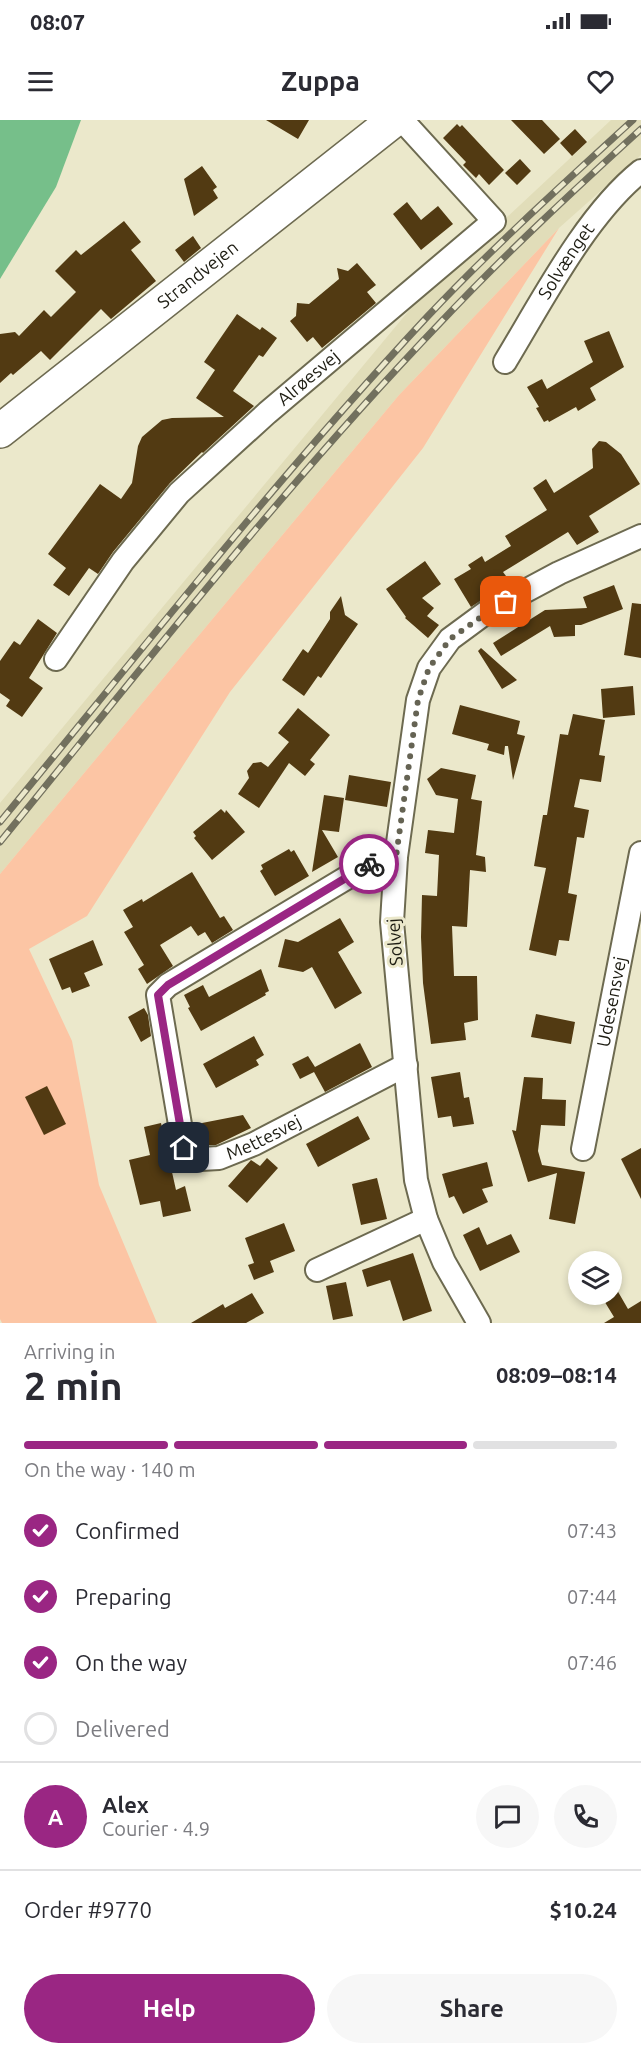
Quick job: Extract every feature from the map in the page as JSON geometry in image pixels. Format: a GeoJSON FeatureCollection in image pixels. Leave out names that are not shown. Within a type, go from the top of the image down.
{"type":"FeatureCollection","features":[{"type":"Feature","properties":{"kind":"street","name":"Strandvejen"},"geometry":{"type":"LineString","coordinates":[[0,430],[394,120]]}},
{"type":"Feature","properties":{"kind":"street","name":"Alrøesvej"},"geometry":{"type":"LineString","coordinates":[[56,659],[123,561],[179,493],[267,413],[494,221],[402,120]]}},
{"type":"Feature","properties":{"kind":"street","name":"Solvænget"},"geometry":{"type":"LineString","coordinates":[[505,362],[569,257],[599,215],[628,181],[641,171]]}},
{"type":"Feature","properties":{"kind":"street","name":"Solvej"},"geometry":{"type":"LineString","coordinates":[[479,1323],[444,1262],[426,1219],[416,1180],[392,922],[396,857],[418,700],[429,668],[450,639],[498,606],[559,573],[641,536]]}},
{"type":"Feature","properties":{"kind":"street","name":"Udesensvej"},"geometry":{"type":"LineString","coordinates":[[583,1149],[641,853]]}},
{"type":"Feature","properties":{"kind":"street","name":"Mettesvej"},"geometry":{"type":"LineString","coordinates":[[396,857],[368,865],[168,985],[158,995],[184,1148],[201,1158],[219,1158],[254,1144],[406,1065]]}},
{"type":"Feature","properties":{"kind":"street"},"geometry":{"type":"LineString","coordinates":[[317,1270],[426,1219]]}},
{"type":"Feature","properties":{"kind":"shaded area"},"geometry":{"type":"Polygon","coordinates":[[[0,120],[81,120],[56,187],[0,279],[0,120]]]}},
{"type":"Feature","properties":{"kind":"shaded area"},"geometry":{"type":"Polygon","coordinates":[[[611,120],[641,120],[641,155],[559,228],[399,395],[0,874],[0,803],[416,302],[611,120]]]}},
{"type":"Feature","properties":{"kind":"shaded area"},"geometry":{"type":"Polygon","coordinates":[[[559,228],[423,448],[230,692],[87,916],[29,949],[72,1041],[99,1185],[157,1323],[2,1323],[0,1319],[0,874],[399,395],[559,228]]]}},
{"type":"Feature","properties":{"kind":"building"},"geometry":{"type":"Polygon","coordinates":[[[266,120],[309,120],[298,139],[266,120]]]}},
{"type":"Feature","properties":{"kind":"building"},"geometry":{"type":"Polygon","coordinates":[[[511,120],[542,120],[560,139],[544,154],[511,120]]]}},
{"type":"Feature","properties":{"kind":"building"},"geometry":{"type":"Polygon","coordinates":[[[457,124],[460,127],[462,125],[504,170],[489,185],[479,174],[476,178],[463,165],[466,162],[443,138],[457,124]]]}},
{"type":"Feature","properties":{"kind":"building"},"geometry":{"type":"Polygon","coordinates":[[[575,129],[587,142],[572,156],[560,143],[575,129]]]}},
{"type":"Feature","properties":{"kind":"building"},"geometry":{"type":"Polygon","coordinates":[[[520,159],[531,171],[517,185],[505,173],[520,159]]]}},
{"type":"Feature","properties":{"kind":"building"},"geometry":{"type":"Polygon","coordinates":[[[202,166],[217,187],[213,190],[218,198],[194,216],[184,179],[202,166]]]}},
{"type":"Feature","properties":{"kind":"building"},"geometry":{"type":"Polygon","coordinates":[[[407,202],[421,220],[438,206],[453,224],[421,250],[393,214],[407,202]]]}},
{"type":"Feature","properties":{"kind":"building"},"geometry":{"type":"Polygon","coordinates":[[[124,221],[141,242],[131,250],[156,281],[111,319],[101,309],[50,360],[41,351],[0,383],[0,334],[15,332],[19,336],[44,310],[51,317],[76,292],[55,271],[76,250],[81,255],[124,221]]]}},
{"type":"Feature","properties":{"kind":"building"},"geometry":{"type":"Polygon","coordinates":[[[193,236],[201,248],[184,262],[175,250],[193,236]]]}},
{"type":"Feature","properties":{"kind":"building"},"geometry":{"type":"Polygon","coordinates":[[[357,263],[376,285],[367,292],[376,303],[322,348],[313,337],[307,342],[290,321],[296,316],[297,303],[309,304],[339,279],[337,268],[348,271],[357,263]]]}},
{"type":"Feature","properties":{"kind":"building"},"geometry":{"type":"Polygon","coordinates":[[[237,314],[260,330],[262,327],[277,338],[263,357],[259,355],[233,391],[254,406],[170,483],[113,552],[98,574],[89,568],[69,596],[53,585],[66,568],[48,554],[100,484],[121,499],[132,483],[138,446],[142,437],[162,420],[224,417],[196,398],[215,370],[204,362],[237,314]]]}},
{"type":"Feature","properties":{"kind":"building"},"geometry":{"type":"Polygon","coordinates":[[[609,331],[624,367],[590,388],[596,400],[578,411],[576,407],[549,422],[548,420],[544,422],[536,408],[539,407],[527,387],[542,379],[547,389],[593,362],[584,341],[609,331]]]}},
{"type":"Feature","properties":{"kind":"building"},"geometry":{"type":"Polygon","coordinates":[[[599,441],[606,442],[621,454],[640,484],[589,516],[599,532],[577,545],[568,532],[503,572],[506,576],[498,581],[494,592],[471,607],[454,579],[471,569],[468,565],[482,556],[485,562],[511,546],[505,536],[547,510],[533,488],[546,479],[554,493],[593,468],[592,449],[599,441]]]}},
{"type":"Feature","properties":{"kind":"building"},"geometry":{"type":"Polygon","coordinates":[[[425,561],[441,584],[422,598],[434,608],[427,616],[439,625],[428,638],[405,618],[386,589],[425,561]]]}},
{"type":"Feature","properties":{"kind":"building"},"geometry":{"type":"Polygon","coordinates":[[[614,585],[623,609],[581,625],[575,625],[575,636],[554,637],[550,626],[501,656],[493,643],[545,610],[587,608],[583,597],[614,585]]]}},
{"type":"Feature","properties":{"kind":"building"},"geometry":{"type":"Polygon","coordinates":[[[341,596],[345,615],[358,624],[321,678],[318,676],[304,696],[282,680],[303,649],[308,653],[330,619],[330,612],[341,596]]]}},
{"type":"Feature","properties":{"kind":"building"},"geometry":{"type":"Polygon","coordinates":[[[632,603],[641,604],[641,658],[624,655],[632,603]]]}},
{"type":"Feature","properties":{"kind":"building"},"geometry":{"type":"Polygon","coordinates":[[[38,619],[57,633],[29,678],[43,688],[22,717],[6,706],[10,700],[0,693],[0,661],[14,641],[20,645],[38,619]]]}},
{"type":"Feature","properties":{"kind":"building"},"geometry":{"type":"Polygon","coordinates":[[[481,648],[517,680],[502,689],[478,651],[481,648]]]}},
{"type":"Feature","properties":{"kind":"building"},"geometry":{"type":"Polygon","coordinates":[[[633,686],[635,715],[603,718],[601,689],[633,686]]]}},
{"type":"Feature","properties":{"kind":"building"},"geometry":{"type":"Polygon","coordinates":[[[460,705],[520,721],[517,734],[525,736],[513,780],[508,746],[505,746],[504,755],[487,750],[489,744],[452,734],[460,705]]]}},
{"type":"Feature","properties":{"kind":"building"},"geometry":{"type":"Polygon","coordinates":[[[298,708],[330,735],[310,760],[315,764],[305,776],[289,763],[259,808],[238,794],[249,778],[247,771],[253,763],[261,762],[268,767],[289,742],[278,733],[298,708]]]}},
{"type":"Feature","properties":{"kind":"building"},"geometry":{"type":"Polygon","coordinates":[[[573,714],[605,720],[599,755],[605,756],[601,782],[580,779],[574,807],[589,810],[584,838],[577,837],[568,893],[577,895],[569,941],[559,940],[556,956],[529,950],[546,868],[534,866],[543,815],[547,815],[560,734],[568,735],[573,714]]]}},
{"type":"Feature","properties":{"kind":"building"},"geometry":{"type":"Polygon","coordinates":[[[441,768],[476,775],[471,799],[482,801],[476,855],[485,857],[486,872],[470,870],[467,927],[452,926],[454,976],[477,976],[478,1020],[464,1023],[466,1040],[431,1044],[423,983],[422,895],[437,896],[439,855],[425,853],[428,830],[454,833],[458,799],[436,795],[427,779],[441,768]]]}},
{"type":"Feature","properties":{"kind":"building"},"geometry":{"type":"Polygon","coordinates":[[[349,775],[391,782],[387,807],[345,800],[349,775]]]}},
{"type":"Feature","properties":{"kind":"building"},"geometry":{"type":"Polygon","coordinates":[[[324,795],[344,798],[339,832],[322,830],[338,857],[312,872],[324,795]]]}},
{"type":"Feature","properties":{"kind":"building"},"geometry":{"type":"Polygon","coordinates":[[[221,809],[225,813],[226,810],[245,832],[212,860],[194,838],[196,836],[193,832],[221,809]]]}},
{"type":"Feature","properties":{"kind":"building"},"geometry":{"type":"Polygon","coordinates":[[[289,849],[291,852],[294,850],[309,876],[275,896],[260,871],[263,869],[261,865],[289,849]]]}},
{"type":"Feature","properties":{"kind":"building"},"geometry":{"type":"Polygon","coordinates":[[[192,872],[220,918],[224,916],[233,930],[212,943],[205,932],[198,936],[191,926],[160,945],[173,966],[147,984],[138,969],[144,965],[124,932],[133,927],[123,910],[142,899],[143,902],[192,872]]]}},
{"type":"Feature","properties":{"kind":"building"},"geometry":{"type":"Polygon","coordinates":[[[340,918],[354,942],[338,952],[362,993],[335,1009],[312,967],[303,972],[278,967],[285,939],[298,942],[340,918]]]}},
{"type":"Feature","properties":{"kind":"building"},"geometry":{"type":"Polygon","coordinates":[[[93,940],[103,965],[84,973],[90,986],[72,993],[70,987],[62,990],[49,959],[93,940]]]}},
{"type":"Feature","properties":{"kind":"building"},"geometry":{"type":"Polygon","coordinates":[[[261,969],[269,991],[265,993],[266,995],[201,1031],[188,1008],[190,1007],[184,995],[203,985],[209,997],[261,969]]]}},
{"type":"Feature","properties":{"kind":"building"},"geometry":{"type":"Polygon","coordinates":[[[144,1008],[148,1015],[151,1036],[141,1042],[128,1017],[144,1008]]]}},
{"type":"Feature","properties":{"kind":"building"},"geometry":{"type":"Polygon","coordinates":[[[536,1014],[575,1022],[571,1044],[531,1037],[536,1014]]]}},
{"type":"Feature","properties":{"kind":"building"},"geometry":{"type":"Polygon","coordinates":[[[254,1036],[264,1055],[256,1060],[259,1065],[216,1088],[203,1064],[254,1036]]]}},
{"type":"Feature","properties":{"kind":"building"},"geometry":{"type":"Polygon","coordinates":[[[360,1043],[372,1067],[325,1092],[314,1072],[300,1079],[292,1064],[308,1056],[315,1067],[360,1043]]]}},
{"type":"Feature","properties":{"kind":"building"},"geometry":{"type":"Polygon","coordinates":[[[460,1072],[464,1098],[469,1097],[474,1124],[453,1127],[451,1116],[438,1118],[431,1077],[460,1072]]]}},
{"type":"Feature","properties":{"kind":"building"},"geometry":{"type":"Polygon","coordinates":[[[524,1077],[543,1078],[542,1099],[566,1100],[565,1126],[541,1125],[538,1151],[542,1165],[585,1172],[575,1224],[549,1219],[557,1173],[528,1182],[512,1130],[516,1131],[524,1077]]]}},
{"type":"Feature","properties":{"kind":"building"},"geometry":{"type":"Polygon","coordinates":[[[47,1086],[66,1124],[44,1135],[25,1097],[47,1086]]]}},
{"type":"Feature","properties":{"kind":"building"},"geometry":{"type":"Polygon","coordinates":[[[243,1115],[251,1128],[216,1145],[207,1145],[202,1123],[243,1115]]]}},
{"type":"Feature","properties":{"kind":"building"},"geometry":{"type":"Polygon","coordinates":[[[358,1116],[370,1139],[318,1167],[306,1144],[358,1116]]]}},
{"type":"Feature","properties":{"kind":"building"},"geometry":{"type":"Polygon","coordinates":[[[161,1123],[176,1190],[185,1186],[191,1211],[163,1217],[160,1201],[140,1205],[129,1160],[150,1155],[144,1127],[161,1123]]]}},
{"type":"Feature","properties":{"kind":"building"},"geometry":{"type":"Polygon","coordinates":[[[641,1148],[641,1199],[621,1159],[641,1148]]]}},
{"type":"Feature","properties":{"kind":"building"},"geometry":{"type":"Polygon","coordinates":[[[267,1158],[278,1168],[247,1203],[228,1186],[251,1160],[260,1166],[267,1158]]]}},
{"type":"Feature","properties":{"kind":"building"},"geometry":{"type":"Polygon","coordinates":[[[487,1162],[493,1186],[482,1189],[488,1202],[463,1214],[454,1196],[449,1198],[442,1174],[487,1162]]]}},
{"type":"Feature","properties":{"kind":"building"},"geometry":{"type":"Polygon","coordinates":[[[377,1178],[387,1219],[361,1225],[352,1184],[377,1178]]]}},
{"type":"Feature","properties":{"kind":"building"},"geometry":{"type":"Polygon","coordinates":[[[284,1223],[295,1251],[270,1261],[274,1272],[254,1280],[248,1265],[254,1263],[245,1238],[284,1223]]]}},
{"type":"Feature","properties":{"kind":"building"},"geometry":{"type":"Polygon","coordinates":[[[479,1227],[487,1245],[511,1234],[520,1252],[480,1271],[463,1235],[479,1227]]]}},
{"type":"Feature","properties":{"kind":"building"},"geometry":{"type":"Polygon","coordinates":[[[413,1253],[432,1311],[403,1321],[390,1280],[367,1287],[362,1270],[413,1253]]]}},
{"type":"Feature","properties":{"kind":"building"},"geometry":{"type":"Polygon","coordinates":[[[346,1282],[353,1316],[333,1320],[326,1286],[346,1282]]]}},
{"type":"Feature","properties":{"kind":"building"},"geometry":{"type":"Polygon","coordinates":[[[252,1293],[264,1313],[246,1323],[191,1323],[223,1304],[225,1308],[252,1293]]]}},
{"type":"Feature","properties":{"kind":"building"},"geometry":{"type":"Polygon","coordinates":[[[622,1299],[628,1309],[641,1301],[641,1323],[604,1323],[614,1317],[607,1305],[622,1305],[622,1299]]]}},
{"type":"Feature","properties":{"kind":"railway"},"geometry":{"type":"LineString","coordinates":[[0,822],[210,566],[371,378],[477,266],[633,120]]}},
{"type":"Feature","properties":{"kind":"railway"},"geometry":{"type":"LineString","coordinates":[[0,842],[269,513],[382,385],[489,273],[641,129]]}},
{"type":"Feature","properties":{"kind":"way so far"},"geometry":{"type":"LineString","coordinates":[[369,864],[396,857],[418,700],[429,668],[450,639],[506,602]]}},
{"type":"Feature","properties":{"kind":"route"},"geometry":{"type":"LineString","coordinates":[[184,1148],[158,995],[168,985],[369,864]]}}]}
